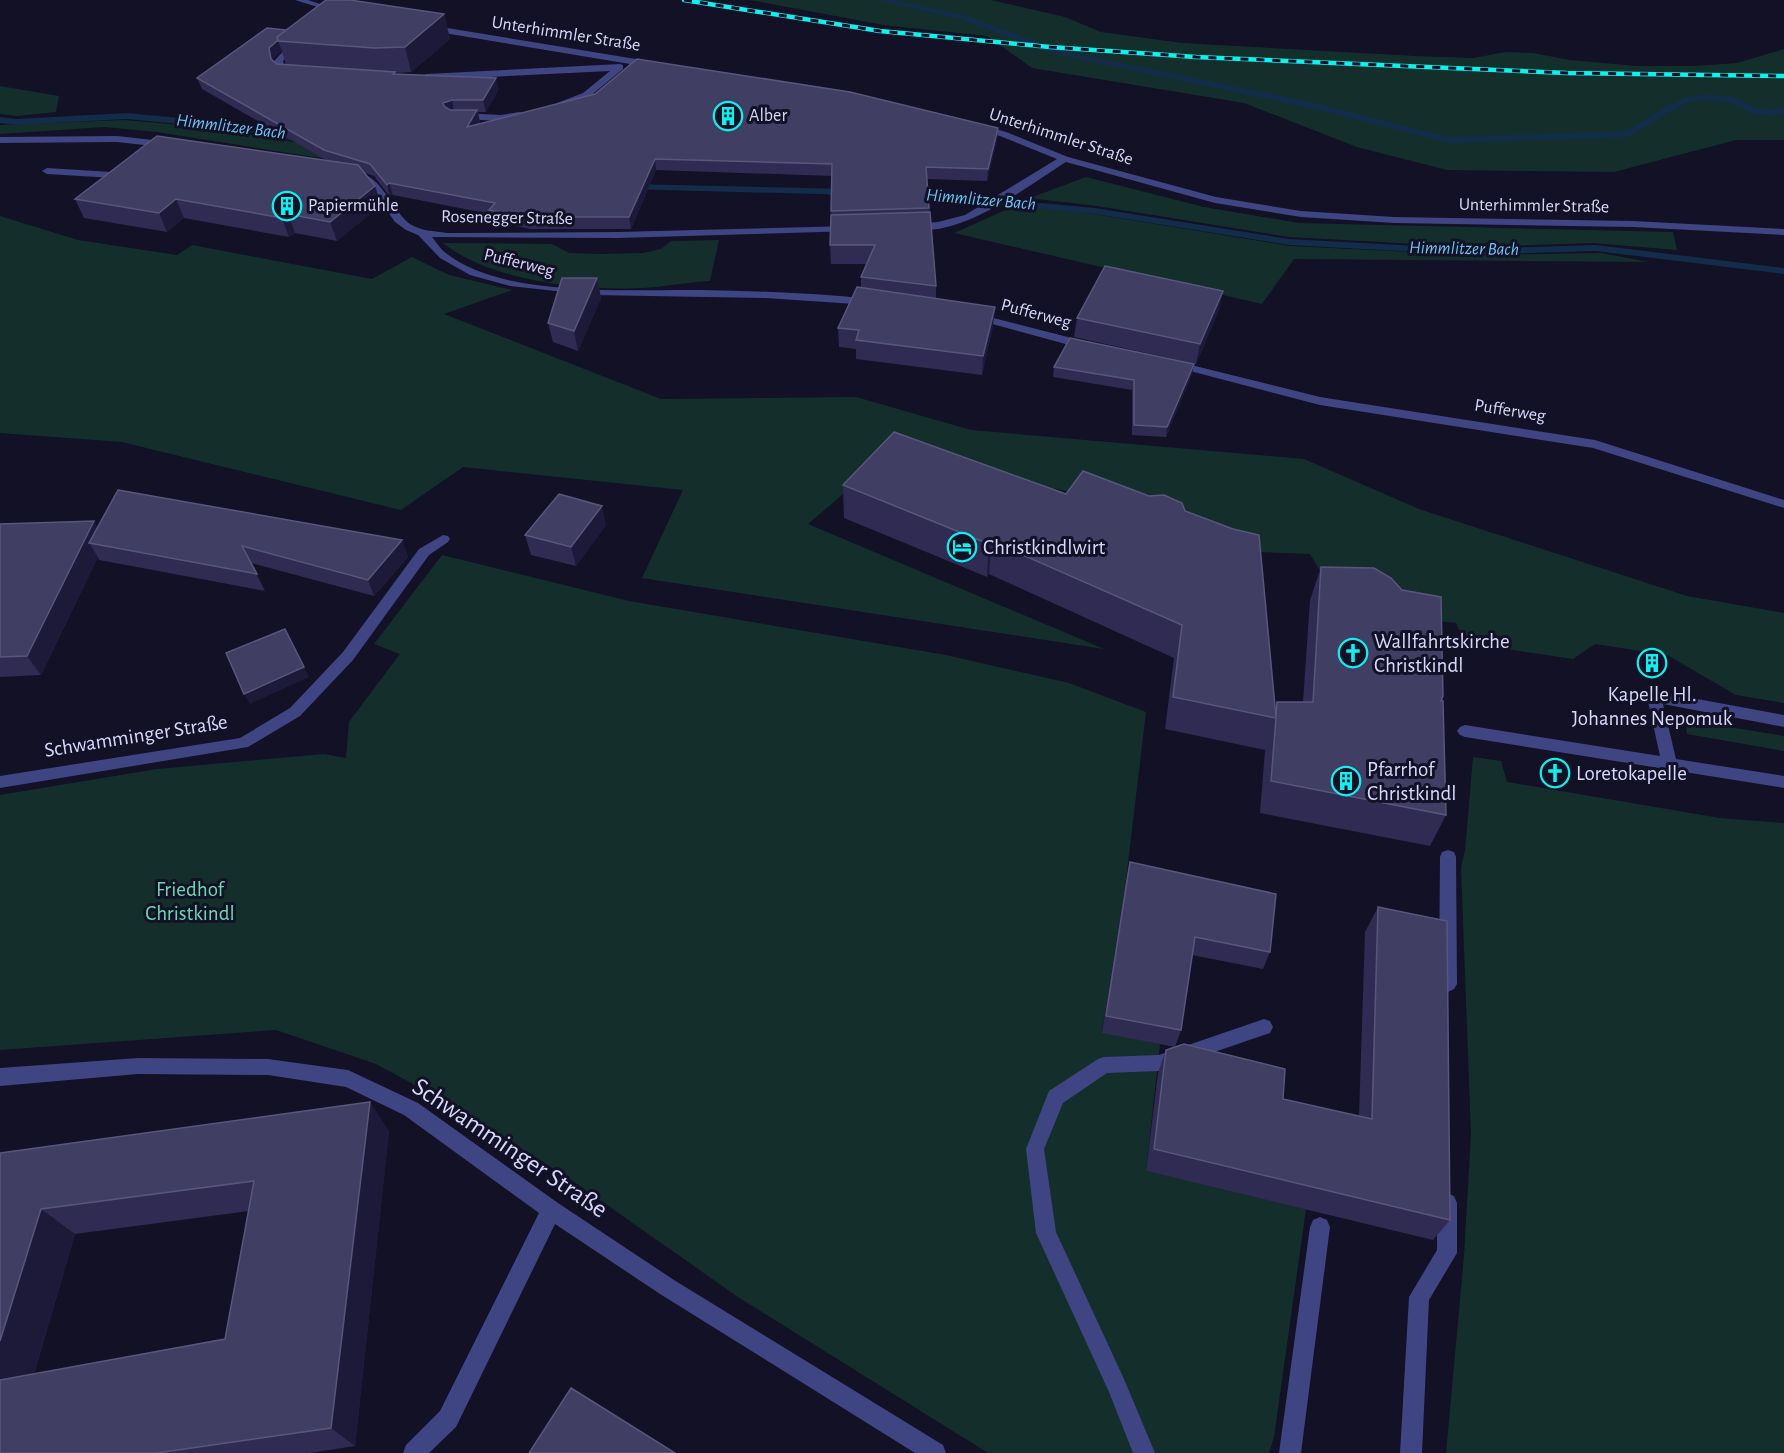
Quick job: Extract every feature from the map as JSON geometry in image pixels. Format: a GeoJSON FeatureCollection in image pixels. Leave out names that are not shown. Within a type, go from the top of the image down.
{"type":"FeatureCollection","features":[{"type":"Feature","properties":{"kind":"street"},"geometry":{"type":"LineString","coordinates":[[299,0],[346,13]]}},
{"type":"Feature","properties":{"kind":"street"},"geometry":{"type":"LineString","coordinates":[[327,18],[336,11]]}},
{"type":"Feature","properties":{"kind":"street","name":"Unterhimmler Straße"},"geometry":{"type":"LineString","coordinates":[[423,27],[661,67]]}},
{"type":"Feature","properties":{"kind":"street"},"geometry":{"type":"LineString","coordinates":[[301,72],[281,70],[278,61],[309,33]]}},
{"type":"Feature","properties":{"kind":"street"},"geometry":{"type":"LineString","coordinates":[[549,109],[586,95],[627,61]]}},
{"type":"Feature","properties":{"kind":"street"},"geometry":{"type":"LineString","coordinates":[[417,77],[619,68]]}},
{"type":"Feature","properties":{"kind":"street"},"geometry":{"type":"LineString","coordinates":[[453,116],[501,118],[530,113]]}},
{"type":"Feature","properties":{"kind":"street","name":"Unterhimmler Straße"},"geometry":{"type":"LineString","coordinates":[[970,125],[1003,134],[1065,159],[1215,200],[1301,214],[1394,220],[1634,224],[1784,232]]}},
{"type":"Feature","properties":{"kind":"street"},"geometry":{"type":"LineString","coordinates":[[0,140],[117,139],[183,146]]}},
{"type":"Feature","properties":{"kind":"street"},"geometry":{"type":"LineString","coordinates":[[154,155],[171,145]]}},
{"type":"Feature","properties":{"kind":"street"},"geometry":{"type":"LineString","coordinates":[[899,228],[938,225],[969,217],[1065,159]]}},
{"type":"Feature","properties":{"kind":"street"},"geometry":{"type":"LineString","coordinates":[[47,171],[113,174],[136,165]]}},
{"type":"Feature","properties":{"kind":"street","name":"Rosenegger Straße"},"geometry":{"type":"LineString","coordinates":[[351,172],[369,180],[404,225],[422,233],[509,237],[867,228]]}},
{"type":"Feature","properties":{"kind":"street","name":"Pufferweg"},"geometry":{"type":"LineString","coordinates":[[422,233],[431,248],[468,269],[512,283],[561,292],[783,295],[884,303]]}},
{"type":"Feature","properties":{"kind":"street","name":"Pufferweg"},"geometry":{"type":"LineString","coordinates":[[958,314],[1002,322],[1043,337],[1095,347]]}},
{"type":"Feature","properties":{"kind":"street","name":"Pufferweg"},"geometry":{"type":"LineString","coordinates":[[1164,361],[1320,400],[1595,444],[1784,504]]}},
{"type":"Feature","properties":{"kind":"street","name":"Schwamminger Straße"},"geometry":{"type":"LineString","coordinates":[[0,782],[243,743],[295,712],[348,656],[424,552],[442,539]]}},
{"type":"Feature","properties":{"kind":"street"},"geometry":{"type":"LineString","coordinates":[[1669,762],[1654,698],[1784,721]]}},
{"type":"Feature","properties":{"kind":"street"},"geometry":{"type":"LineString","coordinates":[[1466,731],[1784,782]]}},
{"type":"Feature","properties":{"kind":"street"},"geometry":{"type":"LineString","coordinates":[[1448,857],[1448,1001]]}},
{"type":"Feature","properties":{"kind":"street"},"geometry":{"type":"LineString","coordinates":[[1143,1453],[1117,1386],[1046,1233],[1035,1149],[1056,1097],[1104,1065],[1159,1063],[1264,1027]]}},
{"type":"Feature","properties":{"kind":"street","name":"Schwamminger Straße"},"geometry":{"type":"LineString","coordinates":[[0,1077],[162,1066],[268,1067],[348,1079],[411,1109],[551,1210],[667,1287],[935,1453]]}},
{"type":"Feature","properties":{"kind":"street"},"geometry":{"type":"LineString","coordinates":[[1411,1453],[1419,1297],[1447,1253],[1447,1181]]}},
{"type":"Feature","properties":{"kind":"street"},"geometry":{"type":"LineString","coordinates":[[414,1453],[447,1419],[551,1210]]}},
{"type":"Feature","properties":{"kind":"street"},"geometry":{"type":"LineString","coordinates":[[1290,1453],[1320,1227]]}},
{"type":"Feature","properties":{"kind":"green space"},"geometry":{"type":"Polygon","coordinates":[[[750,0],[991,0],[1065,17],[1101,32],[1182,43],[1415,56],[1474,58],[1505,52],[1533,53],[1570,60],[1636,66],[1695,66],[1737,63],[1784,49],[1784,140],[1736,140],[1614,172],[1447,170],[1357,147],[1244,103],[1032,68],[987,36],[883,25],[750,0]]]}},
{"type":"Feature","properties":{"kind":"green space"},"geometry":{"type":"Polygon","coordinates":[[[0,86],[59,96],[56,112],[17,116],[0,114],[0,86]]]}},
{"type":"Feature","properties":{"kind":"green space"},"geometry":{"type":"Polygon","coordinates":[[[124,120],[215,128],[311,145],[384,168],[157,132],[105,127],[0,134],[0,125],[124,120]]]}},
{"type":"Feature","properties":{"kind":"green space"},"geometry":{"type":"Polygon","coordinates":[[[1086,177],[1204,207],[1299,223],[1673,232],[1677,250],[1593,243],[1472,247],[1289,237],[1097,206],[1030,198],[1086,177]]]}},
{"type":"Feature","properties":{"kind":"green space"},"geometry":{"type":"Polygon","coordinates":[[[1017,205],[1094,214],[1290,246],[1473,255],[1601,253],[1649,262],[1294,259],[1262,304],[954,233],[1017,205]]]}},
{"type":"Feature","properties":{"kind":"green space"},"geometry":{"type":"Polygon","coordinates":[[[0,216],[78,240],[177,255],[192,245],[372,279],[412,257],[449,275],[512,290],[444,314],[661,399],[856,397],[971,430],[1304,459],[1419,509],[1687,596],[1784,613],[1784,703],[1736,695],[1667,655],[1595,644],[1573,659],[1466,643],[1456,623],[1402,617],[1329,586],[1310,554],[1231,551],[1123,503],[890,454],[808,524],[1104,649],[642,578],[683,490],[463,467],[401,510],[122,442],[0,433],[0,216]]]}},
{"type":"Feature","properties":{"kind":"green space"},"geometry":{"type":"Polygon","coordinates":[[[719,240],[710,281],[618,288],[565,285],[511,275],[463,256],[443,243],[552,244],[569,253],[602,254],[643,253],[661,249],[671,241],[719,240]]]}},
{"type":"Feature","properties":{"kind":"green space","name":"Friedhof Christkindl"},"geometry":{"type":"Polygon","coordinates":[[[442,555],[629,601],[946,655],[1069,683],[1146,712],[1126,880],[1102,1032],[1160,1044],[1146,1171],[1306,1209],[1274,1437],[1269,1453],[988,1453],[738,1297],[570,1179],[457,1108],[376,1064],[276,1030],[0,1050],[0,795],[157,769],[324,754],[346,758],[349,722],[400,654],[374,644],[442,555]]]}},
{"type":"Feature","properties":{"kind":"green space"},"geometry":{"type":"Polygon","coordinates":[[[1685,720],[1784,736],[1784,751],[1687,734],[1685,720]]]}},
{"type":"Feature","properties":{"kind":"green space"},"geometry":{"type":"Polygon","coordinates":[[[1473,757],[1501,761],[1507,782],[1720,818],[1784,823],[1784,1453],[1446,1453],[1464,1256],[1471,1134],[1461,867],[1465,851],[1473,757]]]}},
{"type":"Feature","properties":{"kind":"building"},"geometry":{"type":"Polygon","coordinates":[[[326,0],[350,0],[444,14],[405,47],[374,48],[278,41],[277,37],[326,0]]]}},
{"type":"Feature","properties":{"kind":"building"},"geometry":{"type":"Polygon","coordinates":[[[267,28],[286,30],[269,48],[271,59],[277,64],[395,72],[393,74],[496,78],[483,100],[452,100],[443,103],[450,110],[477,110],[467,127],[595,94],[637,59],[850,92],[998,128],[988,169],[926,167],[929,208],[831,211],[832,164],[655,159],[629,217],[529,217],[489,210],[495,203],[389,183],[387,185],[370,164],[324,150],[197,78],[267,28]]]}},
{"type":"Feature","properties":{"kind":"building"},"geometry":{"type":"Polygon","coordinates":[[[157,136],[358,165],[375,186],[330,222],[288,214],[282,218],[176,199],[159,213],[75,199],[157,136]]]}},
{"type":"Feature","properties":{"kind":"building"},"geometry":{"type":"Polygon","coordinates":[[[930,212],[936,286],[861,277],[875,245],[830,245],[831,215],[930,212]]]}},
{"type":"Feature","properties":{"kind":"building"},"geometry":{"type":"Polygon","coordinates":[[[1105,266],[1223,291],[1200,344],[1077,318],[1105,266]]]}},
{"type":"Feature","properties":{"kind":"building"},"geometry":{"type":"Polygon","coordinates":[[[562,278],[597,278],[574,331],[548,323],[562,278]]]}},
{"type":"Feature","properties":{"kind":"building"},"geometry":{"type":"Polygon","coordinates":[[[857,287],[995,307],[983,356],[856,340],[859,330],[838,328],[857,287]]]}},
{"type":"Feature","properties":{"kind":"building"},"geometry":{"type":"Polygon","coordinates":[[[1070,338],[1194,364],[1167,427],[1134,425],[1134,380],[1054,367],[1070,338]]]}},
{"type":"Feature","properties":{"kind":"building"},"geometry":{"type":"Polygon","coordinates":[[[894,432],[1066,494],[1083,471],[1149,496],[1164,495],[1182,503],[1185,511],[1233,529],[1259,535],[1276,717],[1277,702],[1313,702],[1321,567],[1374,568],[1391,578],[1402,590],[1441,597],[1443,696],[1441,701],[1443,701],[1446,815],[1271,781],[1276,718],[1173,697],[1182,625],[991,541],[989,544],[843,485],[894,432]]]}},
{"type":"Feature","properties":{"kind":"building"},"geometry":{"type":"Polygon","coordinates":[[[118,490],[402,540],[368,580],[242,546],[257,574],[89,543],[118,490]]]}},
{"type":"Feature","properties":{"kind":"building"},"geometry":{"type":"Polygon","coordinates":[[[559,494],[602,506],[571,547],[525,535],[559,494]]]}},
{"type":"Feature","properties":{"kind":"building"},"geometry":{"type":"Polygon","coordinates":[[[94,521],[27,656],[0,657],[0,524],[94,521]]]}},
{"type":"Feature","properties":{"kind":"building"},"geometry":{"type":"Polygon","coordinates":[[[285,629],[304,667],[244,694],[226,653],[285,629]]]}},
{"type":"Feature","properties":{"kind":"building"},"geometry":{"type":"Polygon","coordinates":[[[1130,862],[1276,894],[1270,952],[1195,937],[1181,1030],[1106,1016],[1130,862]]]}},
{"type":"Feature","properties":{"kind":"building"},"geometry":{"type":"Polygon","coordinates":[[[1378,907],[1447,921],[1450,1220],[1154,1149],[1166,1050],[1184,1044],[1285,1069],[1283,1099],[1372,1119],[1378,907]]]}},
{"type":"Feature","properties":{"kind":"building"},"geometry":{"type":"Polygon","coordinates":[[[370,1102],[331,1428],[157,1453],[0,1453],[0,1380],[225,1339],[254,1181],[41,1209],[0,1341],[0,1153],[370,1102]]]}},
{"type":"Feature","properties":{"kind":"building"},"geometry":{"type":"Polygon","coordinates":[[[571,1388],[675,1453],[529,1453],[571,1388]]]}},
{"type":"Feature","properties":{"kind":"waterway"},"geometry":{"type":"LineString","coordinates":[[881,0],[962,17],[1057,52],[1315,106],[1449,140],[1629,134],[1670,108],[1690,99],[1705,97],[1730,99],[1755,111],[1772,113],[1784,110]]}},
{"type":"Feature","properties":{"kind":"waterway","name":"Himmlitzer Bach"},"geometry":{"type":"LineString","coordinates":[[0,120],[16,122],[127,116],[222,125],[301,139]]}},
{"type":"Feature","properties":{"kind":"waterway","name":"Himmlitzer Bach"},"geometry":{"type":"LineString","coordinates":[[630,187],[852,192]]}},
{"type":"Feature","properties":{"kind":"waterway","name":"Himmlitzer Bach"},"geometry":{"type":"LineString","coordinates":[[909,194],[1095,211],[1289,242],[1473,252],[1596,248],[1784,271]]}},
{"type":"Feature","properties":{"kind":"railway"},"geometry":{"type":"LineString","coordinates":[[684,0],[880,31],[1050,47],[1196,57],[1567,73],[1784,76]]}},
{"type":"Feature","properties":{"kind":"place","name":"Alber"},"geometry":{"type":"Point","coordinates":[728,116]}},
{"type":"Feature","properties":{"kind":"place","name":"Papiermühle"},"geometry":{"type":"Point","coordinates":[287,206]}},
{"type":"Feature","properties":{"kind":"place","name":"Christkindlwirt"},"geometry":{"type":"Point","coordinates":[962,547]}},
{"type":"Feature","properties":{"kind":"place","name":"Wallfahrtskirche Christkindl"},"geometry":{"type":"Point","coordinates":[1353,653]}},
{"type":"Feature","properties":{"kind":"place","name":"Kapelle Hl. Johannes Nepomuk"},"geometry":{"type":"Point","coordinates":[1652,663]}},
{"type":"Feature","properties":{"kind":"place","name":"Loretokapelle"},"geometry":{"type":"Point","coordinates":[1555,773]}},
{"type":"Feature","properties":{"kind":"place","name":"Pfarrhof Christkindl"},"geometry":{"type":"Point","coordinates":[1346,781]}}]}
